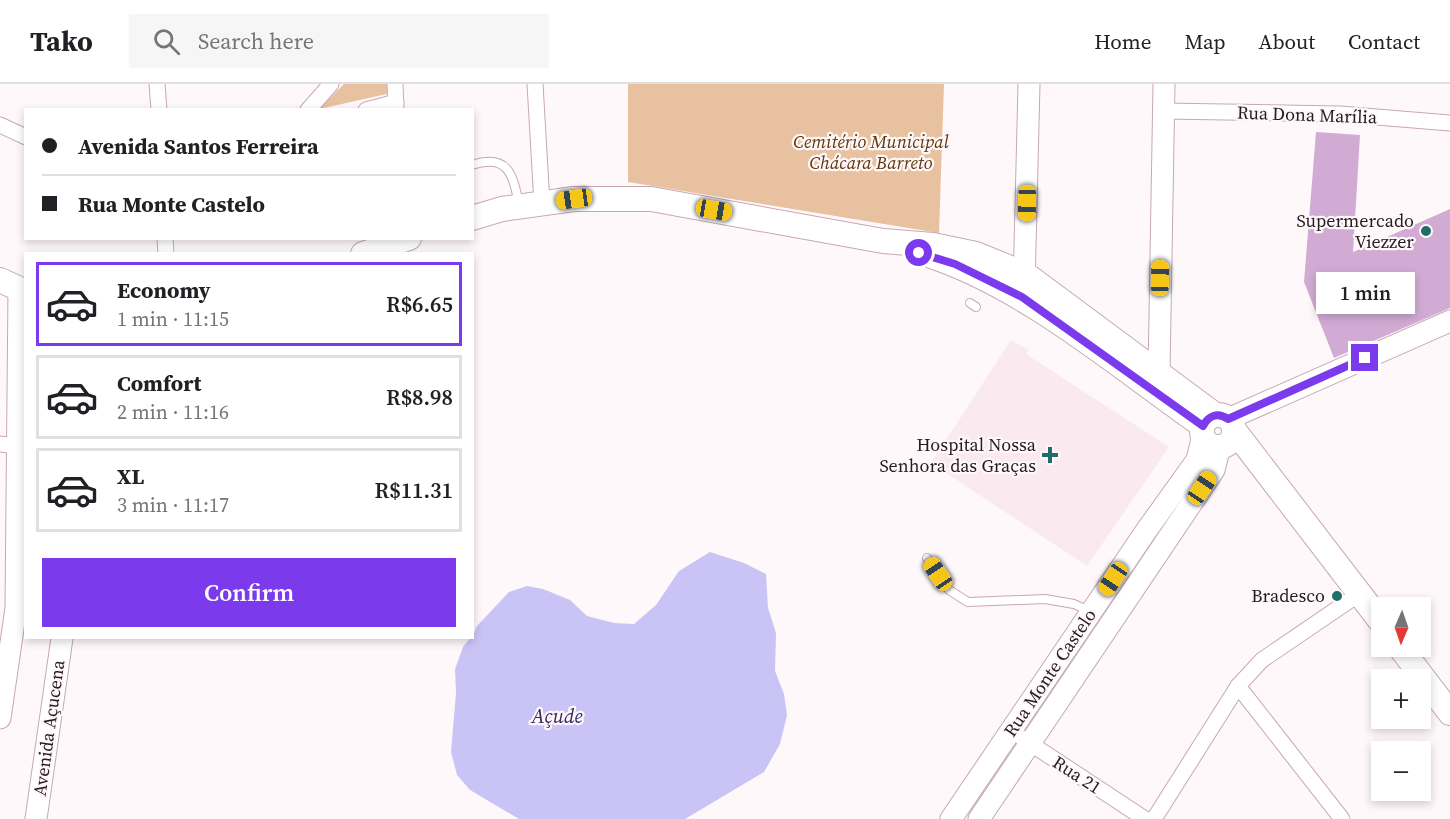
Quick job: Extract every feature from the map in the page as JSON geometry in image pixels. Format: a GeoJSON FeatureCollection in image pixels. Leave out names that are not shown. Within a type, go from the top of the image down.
{"type":"FeatureCollection","features":[{"type":"Feature","properties":{"kind":"main road"},"geometry":{"type":"LineString","coordinates":[[474,218],[530,205],[574,199],[651,199],[883,241],[1024,286],[1159,372],[1278,488],[1371,609]]}},
{"type":"Feature","properties":{"kind":"main road"},"geometry":{"type":"LineString","coordinates":[[368,252],[401,240]]}},
{"type":"Feature","properties":{"kind":"main road"},"geometry":{"type":"LineString","coordinates":[[1024,286],[1218,431]]}},
{"type":"Feature","properties":{"kind":"main road"},"geometry":{"type":"LineString","coordinates":[[1407,657],[1450,713]]}},
{"type":"Feature","properties":{"kind":"street"},"geometry":{"type":"LineString","coordinates":[[157,84],[159,108]]}},
{"type":"Feature","properties":{"kind":"street"},"geometry":{"type":"LineString","coordinates":[[310,108],[331,84]]}},
{"type":"Feature","properties":{"kind":"street"},"geometry":{"type":"LineString","coordinates":[[381,108],[396,106],[395,84]]}},
{"type":"Feature","properties":{"kind":"street"},"geometry":{"type":"LineString","coordinates":[[530,205],[535,84]]}},
{"type":"Feature","properties":{"kind":"street"},"geometry":{"type":"LineString","coordinates":[[1024,286],[1029,84]]}},
{"type":"Feature","properties":{"kind":"street"},"geometry":{"type":"LineString","coordinates":[[1159,372],[1164,84]]}},
{"type":"Feature","properties":{"kind":"street","name":"Rua Dona Marília"},"geometry":{"type":"LineString","coordinates":[[1163,111],[1340,114],[1450,123]]}},
{"type":"Feature","properties":{"kind":"street"},"geometry":{"type":"LineString","coordinates":[[0,125],[24,136]]}},
{"type":"Feature","properties":{"kind":"street"},"geometry":{"type":"LineString","coordinates":[[0,718],[14,608],[14,446],[22,392],[15,287]]}},
{"type":"Feature","properties":{"kind":"street"},"geometry":{"type":"LineString","coordinates":[[1218,431],[1450,321]]}},
{"type":"Feature","properties":{"kind":"street","name":"Rua Monte Castelo"},"geometry":{"type":"LineString","coordinates":[[951,819],[1091,612],[1218,431]]}},
{"type":"Feature","properties":{"kind":"street","name":"Rua Monte Castelo"},"geometry":{"type":"LineString","coordinates":[[979,819],[1214,470],[1218,431]]}},
{"type":"Feature","properties":{"kind":"street"},"geometry":{"type":"LineString","coordinates":[[1154,819],[1238,686],[1262,660],[1359,594]]}},
{"type":"Feature","properties":{"kind":"street","name":"Avenida Açucena"},"geometry":{"type":"LineString","coordinates":[[36,819],[63,639]]}},
{"type":"Feature","properties":{"kind":"street"},"geometry":{"type":"LineString","coordinates":[[1238,686],[1328,813],[1342,819]]}},
{"type":"Feature","properties":{"kind":"street","name":"Rua 21"},"geometry":{"type":"LineString","coordinates":[[1010,731],[1144,819]]}},
{"type":"Feature","properties":{"kind":"lane"},"geometry":{"type":"LineString","coordinates":[[474,164],[485,161],[503,166],[512,175],[530,205]]}},
{"type":"Feature","properties":{"kind":"lane"},"geometry":{"type":"LineString","coordinates":[[927,558],[949,590],[968,602],[1045,599],[1074,604],[1091,612]]}},
{"type":"Feature","properties":{"kind":"shaded area","name":"Hospital Nossa Senhora das Graças"},"geometry":{"type":"Polygon","coordinates":[[[1011,340],[1029,350],[1026,354],[1169,447],[1087,566],[931,463],[1011,340]]]}},
{"type":"Feature","properties":{"kind":"green space"},"geometry":{"type":"Polygon","coordinates":[[[344,84],[387,84],[387,94],[320,108],[344,84]]]}},
{"type":"Feature","properties":{"kind":"green space","name":"Cemitério Municipal Chácara Barreto"},"geometry":{"type":"Polygon","coordinates":[[[628,84],[944,84],[939,233],[628,182],[628,84]]]}},
{"type":"Feature","properties":{"kind":"water","name":"Açude"},"geometry":{"type":"Polygon","coordinates":[[[710,552],[744,563],[766,574],[768,608],[776,633],[775,671],[784,694],[787,715],[780,744],[764,772],[685,819],[519,819],[470,790],[457,775],[451,752],[456,693],[455,669],[463,647],[469,639],[474,639],[477,626],[509,592],[527,586],[543,589],[570,600],[587,616],[614,623],[634,624],[656,605],[679,571],[710,552]]]}},
{"type":"Feature","properties":{"kind":"building","name":"Supermercado Viezzer"},"geometry":{"type":"Polygon","coordinates":[[[1316,132],[1360,135],[1353,252],[1450,209],[1450,308],[1334,358],[1304,282],[1316,132]]]}},
{"type":"Feature","properties":{"kind":"place","name":"Supermercado Viezzer"},"geometry":{"type":"Point","coordinates":[1426,231]}},
{"type":"Feature","properties":{"kind":"place","name":"Hospital Nossa Senhora das Graças"},"geometry":{"type":"Point","coordinates":[1050,455]}},
{"type":"Feature","properties":{"kind":"place","name":"Bradesco"},"geometry":{"type":"Point","coordinates":[1337,596]}},
{"type":"Feature","properties":{"kind":"route"},"geometry":{"type":"LineString","coordinates":[[919,253],[955,264],[1022,297],[1203,426],[1210,417],[1220,415],[1228,419],[1365,358]]}}]}
